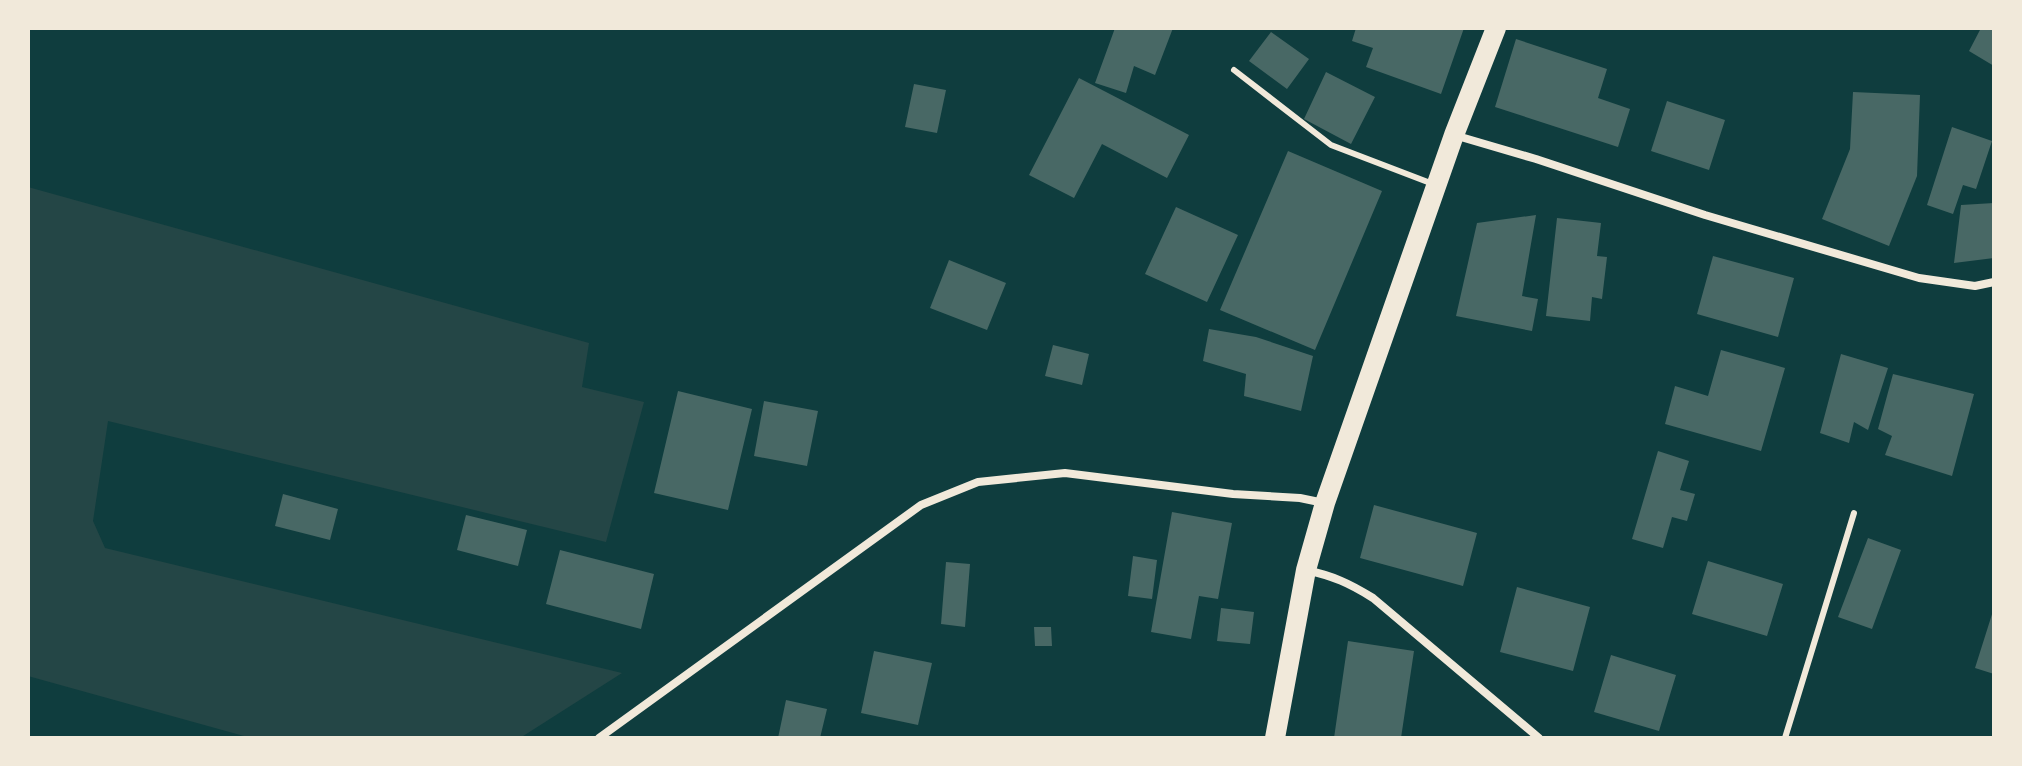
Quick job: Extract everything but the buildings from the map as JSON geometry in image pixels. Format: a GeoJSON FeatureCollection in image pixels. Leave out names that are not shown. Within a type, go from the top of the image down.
{"type":"FeatureCollection","features":[{"type":"Feature","properties":{"kind":"main road"},"geometry":{"type":"LineString","coordinates":[[1275,738],[1306,570],[1325,503],[1454,135],[1496,28]]}},
{"type":"Feature","properties":{"kind":"street"},"geometry":{"type":"LineString","coordinates":[[1454,135],[1705,215],[1919,278],[1975,286],[1994,282]]}},
{"type":"Feature","properties":{"kind":"street"},"geometry":{"type":"LineString","coordinates":[[599,738],[921,505],[978,482],[1065,473],[1325,503]]}},
{"type":"Feature","properties":{"kind":"street"},"geometry":{"type":"LineString","coordinates":[[1306,570],[1349,582],[1373,598],[1539,738]]}},
{"type":"Feature","properties":{"kind":"lane"},"geometry":{"type":"LineString","coordinates":[[1234,70],[1331,145],[1436,185]]}},
{"type":"Feature","properties":{"kind":"lane"},"geometry":{"type":"LineString","coordinates":[[1785,738],[1854,513]]}},
{"type":"Feature","properties":{"kind":"shaded area"},"geometry":{"type":"Polygon","coordinates":[[[28,187],[589,343],[582,387],[644,402],[606,542],[108,421],[93,521],[105,548],[622,673],[520,738],[251,738],[28,676],[28,187]]]}}]}
